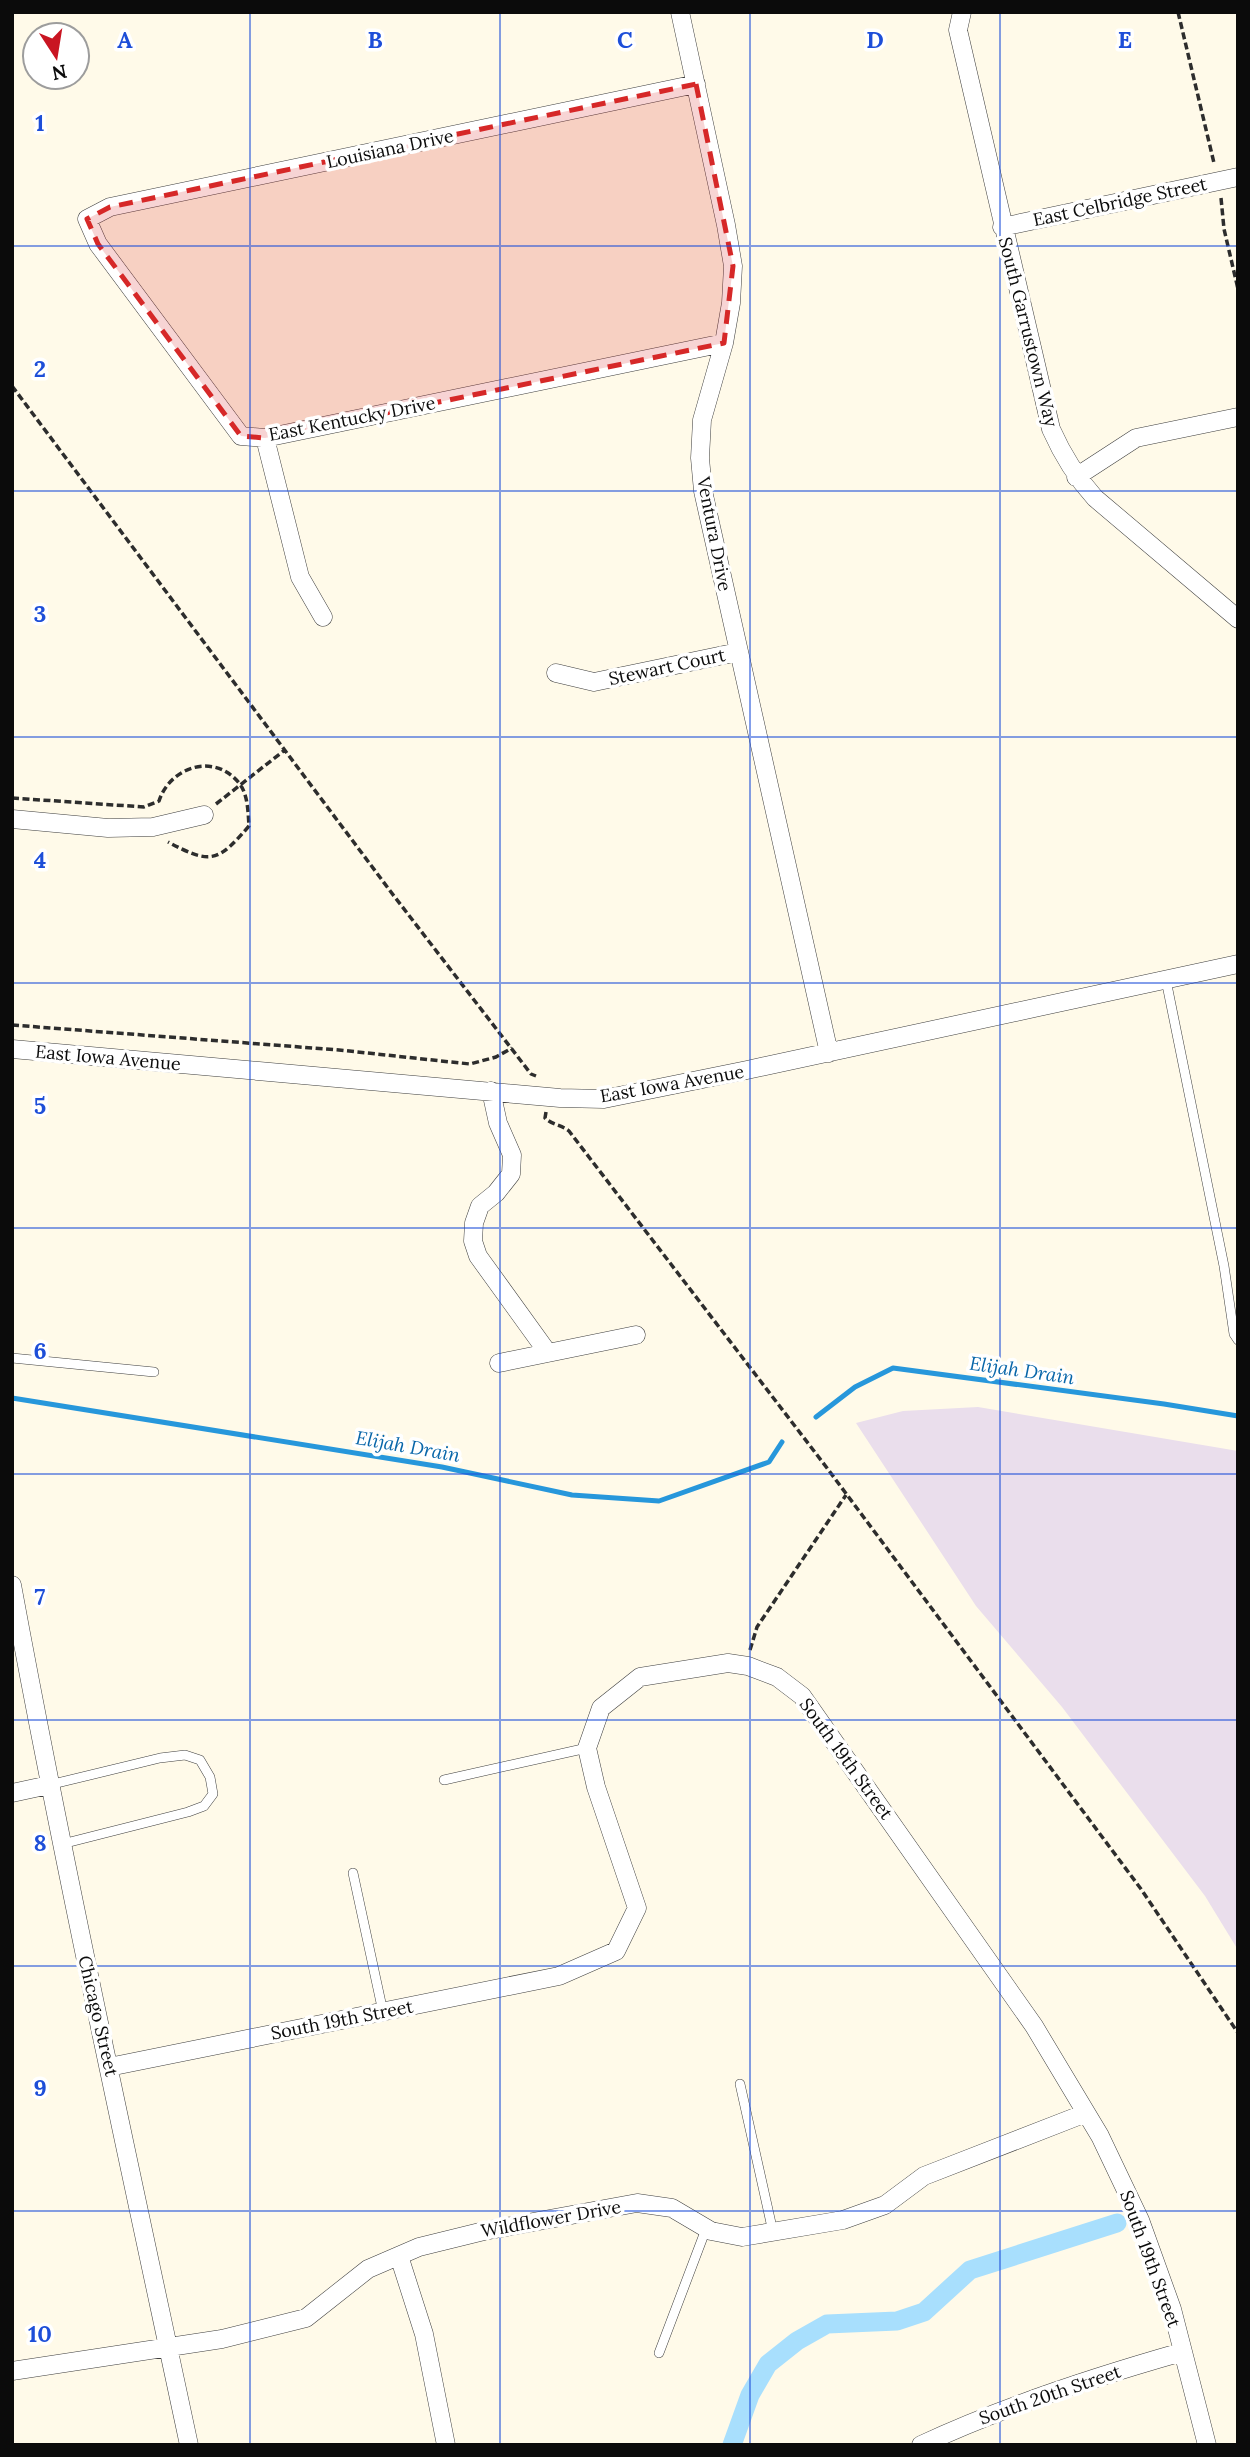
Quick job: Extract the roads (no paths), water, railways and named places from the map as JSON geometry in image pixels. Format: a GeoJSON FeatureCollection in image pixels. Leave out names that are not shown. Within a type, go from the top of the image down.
{"type":"FeatureCollection","features":[{"type":"Feature","properties":{"kind":"street","name":"Ventura Drive"},"geometry":{"type":"LineString","coordinates":[[680,12],[733,266],[731,303],[723,343],[702,420],[700,458],[704,491],[829,1053]]}},
{"type":"Feature","properties":{"kind":"street","name":"South Garrustown Way"},"geometry":{"type":"LineString","coordinates":[[962,12],[958,30],[1002,227],[1051,429],[1062,455],[1076,477],[1095,498],[1238,619]]}},
{"type":"Feature","properties":{"kind":"street","name":"Louisiana Drive"},"geometry":{"type":"LineString","coordinates":[[87,219],[110,207],[696,84]]}},
{"type":"Feature","properties":{"kind":"street","name":"East Celbridge Street"},"geometry":{"type":"LineString","coordinates":[[1002,227],[1238,177]]}},
{"type":"Feature","properties":{"kind":"street","name":"East Kentucky Drive"},"geometry":{"type":"LineString","coordinates":[[87,219],[98,244],[241,436],[265,438],[723,343]]}},
{"type":"Feature","properties":{"kind":"street"},"geometry":{"type":"LineString","coordinates":[[1076,477],[1136,438],[1238,417]]}},
{"type":"Feature","properties":{"kind":"street"},"geometry":{"type":"LineString","coordinates":[[265,438],[300,577],[323,617]]}},
{"type":"Feature","properties":{"kind":"street","name":"Stewart Court"},"geometry":{"type":"LineString","coordinates":[[556,673],[594,682],[738,652]]}},
{"type":"Feature","properties":{"kind":"street"},"geometry":{"type":"LineString","coordinates":[[12,819],[108,828],[153,828],[204,815]]}},
{"type":"Feature","properties":{"kind":"street","name":"East Iowa Avenue"},"geometry":{"type":"LineString","coordinates":[[12,1049],[560,1098],[604,1099],[1238,964]]}},
{"type":"Feature","properties":{"kind":"street"},"geometry":{"type":"LineString","coordinates":[[491,1091],[498,1123],[512,1155],[511,1174],[496,1193],[480,1206],[474,1223],[473,1241],[478,1256],[548,1353]]}},
{"type":"Feature","properties":{"kind":"street"},"geometry":{"type":"LineString","coordinates":[[499,1363],[636,1335]]}},
{"type":"Feature","properties":{"kind":"street","name":"Chicago Street"},"geometry":{"type":"LineString","coordinates":[[12,1586],[49,1785],[189,2445]]}},
{"type":"Feature","properties":{"kind":"street","name":"South 19th Street"},"geometry":{"type":"LineString","coordinates":[[109,2067],[558,1976],[616,1951],[637,1908],[596,1787],[587,1748],[601,1708],[640,1677],[728,1663],[748,1666],[777,1677],[802,1696],[1034,2026],[1100,2136],[1140,2220],[1172,2309],[1207,2445]]}},
{"type":"Feature","properties":{"kind":"street"},"geometry":{"type":"LineString","coordinates":[[12,1793],[49,1785]]}},
{"type":"Feature","properties":{"kind":"street","name":"Wildflower Drive"},"geometry":{"type":"LineString","coordinates":[[12,2371],[222,2339],[306,2318],[368,2269],[419,2247],[484,2231],[637,2203],[672,2208],[706,2229],[742,2236],[843,2220],[884,2205],[924,2176],[1086,2113]]}},
{"type":"Feature","properties":{"kind":"street"},"geometry":{"type":"LineString","coordinates":[[398,2256],[424,2334],[446,2445]]}},
{"type":"Feature","properties":{"kind":"street","name":"South 20th Street"},"geometry":{"type":"LineString","coordinates":[[921,2445],[986,2417],[1123,2369],[1182,2352]]}},
{"type":"Feature","properties":{"kind":"lane"},"geometry":{"type":"LineString","coordinates":[[1166,980],[1224,1266],[1234,1334],[1238,1340]]}},
{"type":"Feature","properties":{"kind":"lane"},"geometry":{"type":"LineString","coordinates":[[12,1359],[154,1372]]}},
{"type":"Feature","properties":{"kind":"lane"},"geometry":{"type":"LineString","coordinates":[[444,1780],[587,1748]]}},
{"type":"Feature","properties":{"kind":"lane"},"geometry":{"type":"LineString","coordinates":[[49,1785],[160,1758],[185,1755],[200,1760],[210,1777],[213,1794],[204,1807],[62,1844]]}},
{"type":"Feature","properties":{"kind":"lane"},"geometry":{"type":"LineString","coordinates":[[353,1873],[383,2012]]}},
{"type":"Feature","properties":{"kind":"lane"},"geometry":{"type":"LineString","coordinates":[[740,2084],[773,2232]]}},
{"type":"Feature","properties":{"kind":"lane"},"geometry":{"type":"LineString","coordinates":[[659,2353],[706,2229]]}},
{"type":"Feature","properties":{"kind":"waterway","name":"Elijah Drain"},"geometry":{"type":"LineString","coordinates":[[816,1417],[855,1387],[893,1368],[1238,1416]]}},
{"type":"Feature","properties":{"kind":"waterway","name":"Elijah Drain"},"geometry":{"type":"LineString","coordinates":[[12,1398],[442,1467],[572,1495],[659,1501],[769,1462],[782,1442]]}},
{"type":"Feature","properties":{"kind":"waterway"},"geometry":{"type":"LineString","coordinates":[[732,2445],[750,2395],[768,2364],[797,2341],[827,2324],[897,2321],[924,2312],[970,2270],[1117,2223]]}}]}
